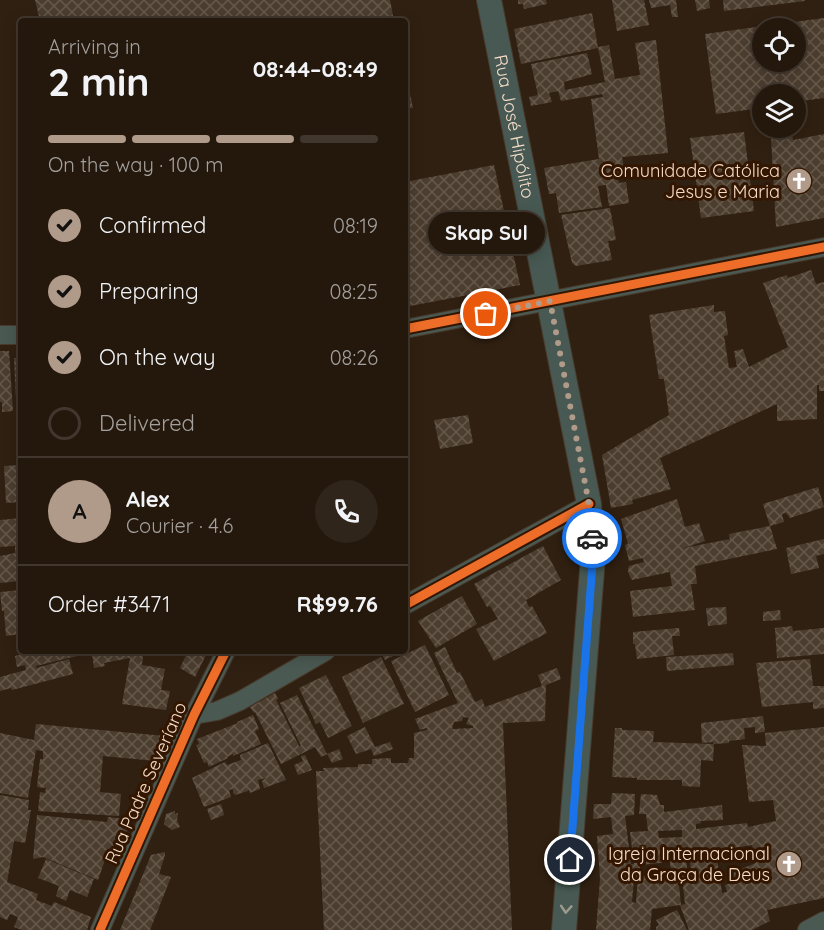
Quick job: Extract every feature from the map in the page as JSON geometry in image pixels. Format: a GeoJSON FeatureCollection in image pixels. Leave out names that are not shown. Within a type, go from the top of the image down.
{"type":"FeatureCollection","features":[{"type":"Feature","properties":{"kind":"main road","name":"Rua José Hipólito"},"geometry":{"type":"LineString","coordinates":[[489,0],[589,504],[593,557],[564,930]]}},
{"type":"Feature","properties":{"kind":"street"},"geometry":{"type":"LineString","coordinates":[[408,328],[824,247]]}},
{"type":"Feature","properties":{"kind":"street"},"geometry":{"type":"LineString","coordinates":[[0,335],[18,335]]}},
{"type":"Feature","properties":{"kind":"street"},"geometry":{"type":"LineString","coordinates":[[408,603],[589,504]]}},
{"type":"Feature","properties":{"kind":"street","name":"Rua Padre Severíano"},"geometry":{"type":"LineString","coordinates":[[100,930],[194,716],[225,654]]}},
{"type":"Feature","properties":{"kind":"street"},"geometry":{"type":"LineString","coordinates":[[194,716],[218,711],[321,654]]}},
{"type":"Feature","properties":{"kind":"street"},"geometry":{"type":"LineString","coordinates":[[807,930],[824,921]]}},
{"type":"Feature","properties":{"kind":"building"},"geometry":{"type":"Polygon","coordinates":[[[35,0],[390,0],[393,18],[39,18],[35,0]]]}},
{"type":"Feature","properties":{"kind":"building"},"geometry":{"type":"Polygon","coordinates":[[[518,0],[546,0],[547,4],[524,9],[523,4],[518,4],[518,0]]]}},
{"type":"Feature","properties":{"kind":"building"},"geometry":{"type":"Polygon","coordinates":[[[612,0],[644,0],[649,25],[617,31],[612,0]]]}},
{"type":"Feature","properties":{"kind":"building"},"geometry":{"type":"Polygon","coordinates":[[[649,0],[676,0],[678,17],[672,17],[670,5],[651,8],[649,0]]]}},
{"type":"Feature","properties":{"kind":"building"},"geometry":{"type":"Polygon","coordinates":[[[695,0],[709,0],[710,8],[697,11],[695,0]]]}},
{"type":"Feature","properties":{"kind":"building"},"geometry":{"type":"Polygon","coordinates":[[[723,0],[804,0],[805,1],[724,11],[723,0]]]}},
{"type":"Feature","properties":{"kind":"building"},"geometry":{"type":"Polygon","coordinates":[[[592,13],[598,48],[521,64],[514,29],[592,13]]]}},
{"type":"Feature","properties":{"kind":"building"},"geometry":{"type":"Polygon","coordinates":[[[824,18],[824,98],[806,100],[806,84],[752,84],[752,109],[716,114],[705,34],[752,28],[752,72],[806,72],[806,20],[824,18]]]}},
{"type":"Feature","properties":{"kind":"building"},"geometry":{"type":"Polygon","coordinates":[[[656,40],[668,153],[622,157],[625,173],[617,174],[619,183],[626,182],[629,203],[609,206],[606,185],[598,186],[602,207],[559,213],[556,193],[549,194],[544,168],[599,159],[591,99],[603,97],[602,94],[561,101],[558,91],[549,93],[552,102],[531,106],[529,97],[538,95],[531,64],[587,53],[592,74],[564,82],[565,90],[605,82],[598,47],[609,45],[615,79],[640,75],[635,43],[656,40]]]}},
{"type":"Feature","properties":{"kind":"building"},"geometry":{"type":"Polygon","coordinates":[[[408,84],[413,108],[408,109],[408,84]]]}},
{"type":"Feature","properties":{"kind":"building"},"geometry":{"type":"Polygon","coordinates":[[[744,132],[754,211],[701,218],[690,138],[744,132]]]}},
{"type":"Feature","properties":{"kind":"building","name":"Comunidade Católica Jesus e Maria"},"geometry":{"type":"Polygon","coordinates":[[[824,134],[824,218],[776,227],[771,138],[793,138],[793,140],[824,134]]]}},
{"type":"Feature","properties":{"kind":"building"},"geometry":{"type":"Polygon","coordinates":[[[494,165],[520,285],[408,306],[408,181],[494,165]]]}},
{"type":"Feature","properties":{"kind":"building"},"geometry":{"type":"Polygon","coordinates":[[[610,208],[616,240],[608,241],[612,260],[576,266],[572,263],[561,215],[610,208]]]}},
{"type":"Feature","properties":{"kind":"building"},"geometry":{"type":"Polygon","coordinates":[[[811,270],[816,284],[824,282],[824,391],[819,391],[819,385],[817,385],[817,419],[777,421],[777,404],[660,458],[671,489],[632,500],[633,504],[611,508],[602,455],[669,415],[664,379],[659,379],[649,315],[714,305],[714,312],[725,311],[728,335],[724,336],[729,368],[737,367],[734,351],[743,349],[749,367],[788,347],[763,283],[811,270]]]}},
{"type":"Feature","properties":{"kind":"building"},"geometry":{"type":"Polygon","coordinates":[[[0,351],[9,351],[13,411],[2,412],[0,351]]]}},
{"type":"Feature","properties":{"kind":"building"},"geometry":{"type":"Polygon","coordinates":[[[14,358],[18,358],[18,399],[16,399],[14,358]]]}},
{"type":"Feature","properties":{"kind":"building"},"geometry":{"type":"Polygon","coordinates":[[[468,415],[473,443],[440,449],[434,420],[468,415]]]}},
{"type":"Feature","properties":{"kind":"building"},"geometry":{"type":"Polygon","coordinates":[[[18,465],[18,502],[6,503],[4,466],[18,465]]]}},
{"type":"Feature","properties":{"kind":"building"},"geometry":{"type":"Polygon","coordinates":[[[818,487],[824,507],[790,518],[786,513],[782,514],[784,522],[770,526],[763,504],[818,487]]]}},
{"type":"Feature","properties":{"kind":"building"},"geometry":{"type":"Polygon","coordinates":[[[677,499],[685,527],[699,523],[705,541],[684,548],[730,539],[729,534],[770,526],[777,549],[695,566],[697,584],[691,584],[695,610],[633,617],[630,591],[672,586],[670,572],[632,580],[628,571],[629,566],[644,562],[643,558],[629,561],[625,545],[628,544],[621,519],[677,499]]]}},
{"type":"Feature","properties":{"kind":"building"},"geometry":{"type":"Polygon","coordinates":[[[18,518],[18,581],[0,583],[0,556],[15,553],[15,546],[0,547],[0,520],[18,518]]]}},
{"type":"Feature","properties":{"kind":"building"},"geometry":{"type":"Polygon","coordinates":[[[824,539],[824,554],[816,556],[819,568],[791,574],[786,548],[824,539]]]}},
{"type":"Feature","properties":{"kind":"building"},"geometry":{"type":"Polygon","coordinates":[[[543,546],[561,580],[526,600],[529,607],[532,606],[547,633],[494,661],[476,629],[498,619],[490,606],[487,607],[474,584],[543,546]]]}},
{"type":"Feature","properties":{"kind":"building"},"geometry":{"type":"Polygon","coordinates":[[[18,590],[18,634],[6,636],[0,592],[18,590]]]}},
{"type":"Feature","properties":{"kind":"building"},"geometry":{"type":"Polygon","coordinates":[[[462,596],[477,624],[436,648],[418,621],[462,596]]]}},
{"type":"Feature","properties":{"kind":"building"},"geometry":{"type":"Polygon","coordinates":[[[726,607],[727,624],[708,626],[706,608],[726,607]]]}},
{"type":"Feature","properties":{"kind":"building"},"geometry":{"type":"Polygon","coordinates":[[[780,610],[781,620],[763,621],[763,612],[780,610]]]}},
{"type":"Feature","properties":{"kind":"building"},"geometry":{"type":"Polygon","coordinates":[[[792,626],[793,631],[824,628],[824,654],[777,658],[775,628],[792,626]]]}},
{"type":"Feature","properties":{"kind":"building"},"geometry":{"type":"Polygon","coordinates":[[[679,628],[680,636],[672,636],[674,655],[637,659],[633,632],[679,628]]]}},
{"type":"Feature","properties":{"kind":"building"},"geometry":{"type":"Polygon","coordinates":[[[425,645],[449,695],[415,712],[391,661],[425,645]]]}},
{"type":"Feature","properties":{"kind":"building"},"geometry":{"type":"Polygon","coordinates":[[[445,647],[457,673],[460,672],[475,702],[482,699],[485,707],[542,686],[538,675],[557,668],[561,679],[546,685],[545,721],[503,723],[512,930],[324,930],[316,771],[324,771],[323,768],[358,767],[358,764],[372,764],[372,759],[391,758],[391,763],[408,763],[409,758],[414,758],[414,733],[427,730],[427,728],[420,730],[415,719],[458,703],[434,653],[445,647]],[[463,717],[462,721],[454,722],[452,729],[473,728],[466,724],[469,718],[463,717]]]}},
{"type":"Feature","properties":{"kind":"building"},"geometry":{"type":"Polygon","coordinates":[[[733,653],[734,665],[667,671],[666,657],[733,653]]]}},
{"type":"Feature","properties":{"kind":"building"},"geometry":{"type":"Polygon","coordinates":[[[85,654],[36,666],[36,668],[69,659],[73,674],[0,691],[0,677],[26,670],[25,665],[17,667],[15,656],[85,654]]]}},
{"type":"Feature","properties":{"kind":"building"},"geometry":{"type":"Polygon","coordinates":[[[92,654],[151,654],[143,656],[142,665],[165,669],[161,690],[170,691],[166,710],[122,704],[130,658],[104,663],[105,666],[94,668],[92,654]]]}},
{"type":"Feature","properties":{"kind":"building"},"geometry":{"type":"Polygon","coordinates":[[[187,654],[206,654],[195,677],[180,668],[187,654]]]}},
{"type":"Feature","properties":{"kind":"building"},"geometry":{"type":"Polygon","coordinates":[[[382,654],[397,654],[385,660],[382,654]]]}},
{"type":"Feature","properties":{"kind":"building"},"geometry":{"type":"Polygon","coordinates":[[[381,657],[404,704],[363,723],[342,677],[381,657]]]}},
{"type":"Feature","properties":{"kind":"building"},"geometry":{"type":"Polygon","coordinates":[[[810,659],[813,686],[824,686],[824,708],[813,709],[813,702],[762,707],[756,663],[810,659]]]}},
{"type":"Feature","properties":{"kind":"building"},"geometry":{"type":"Polygon","coordinates":[[[326,675],[352,726],[328,738],[320,722],[316,724],[299,688],[326,675]]]}},
{"type":"Feature","properties":{"kind":"building"},"geometry":{"type":"Polygon","coordinates":[[[275,693],[278,699],[276,700],[299,746],[301,746],[280,703],[297,695],[327,754],[321,757],[315,747],[281,764],[255,712],[250,707],[275,693]]]}},
{"type":"Feature","properties":{"kind":"building"},"geometry":{"type":"Polygon","coordinates":[[[253,715],[259,729],[255,731],[261,744],[233,756],[233,754],[209,767],[207,762],[204,763],[196,745],[199,744],[197,739],[253,715]]]}},
{"type":"Feature","properties":{"kind":"building"},"geometry":{"type":"Polygon","coordinates":[[[763,716],[765,732],[755,733],[755,727],[744,728],[745,739],[714,744],[713,761],[701,760],[700,787],[682,786],[682,780],[637,780],[637,778],[612,777],[615,728],[654,731],[653,742],[713,744],[713,742],[702,743],[701,723],[763,716]]]}},
{"type":"Feature","properties":{"kind":"building"},"geometry":{"type":"Polygon","coordinates":[[[36,724],[165,736],[156,761],[103,756],[100,792],[121,794],[119,816],[38,811],[40,792],[45,793],[46,788],[37,787],[43,751],[36,750],[28,798],[0,793],[0,733],[34,740],[36,724]]]}},
{"type":"Feature","properties":{"kind":"building"},"geometry":{"type":"Polygon","coordinates":[[[365,727],[375,747],[390,742],[393,749],[374,756],[371,749],[356,754],[347,736],[365,727]]]}},
{"type":"Feature","properties":{"kind":"building"},"geometry":{"type":"Polygon","coordinates":[[[824,727],[824,898],[767,910],[770,921],[752,930],[689,930],[680,905],[652,909],[650,930],[596,930],[600,879],[597,836],[613,834],[611,817],[593,819],[594,804],[611,804],[612,793],[635,794],[634,815],[625,816],[631,864],[634,864],[630,832],[648,831],[646,814],[639,814],[641,794],[657,795],[660,805],[664,805],[664,812],[722,805],[723,820],[700,821],[701,823],[696,824],[696,829],[747,823],[748,827],[776,821],[773,800],[749,802],[742,745],[766,746],[765,733],[824,727]],[[682,830],[658,831],[659,838],[682,837],[682,830]],[[752,845],[721,850],[716,853],[722,893],[727,892],[725,885],[731,883],[728,874],[756,863],[752,845]],[[698,857],[686,858],[687,868],[671,870],[670,862],[640,865],[640,876],[678,876],[681,905],[685,904],[682,876],[700,874],[691,874],[690,859],[698,857]],[[638,877],[634,878],[632,902],[636,903],[638,877]]]}},
{"type":"Feature","properties":{"kind":"building"},"geometry":{"type":"Polygon","coordinates":[[[268,743],[286,780],[264,788],[262,781],[266,778],[258,780],[260,789],[250,793],[248,789],[248,791],[235,795],[233,789],[229,790],[231,797],[204,807],[192,778],[225,762],[227,765],[241,760],[240,755],[268,743]]]}},
{"type":"Feature","properties":{"kind":"building"},"geometry":{"type":"Polygon","coordinates":[[[339,749],[343,759],[332,763],[327,754],[339,749]]]}},
{"type":"Feature","properties":{"kind":"building"},"geometry":{"type":"Polygon","coordinates":[[[305,755],[312,770],[298,775],[294,765],[303,761],[301,756],[305,755]]]}},
{"type":"Feature","properties":{"kind":"building"},"geometry":{"type":"Polygon","coordinates":[[[0,795],[29,800],[28,810],[31,810],[25,843],[14,841],[7,882],[38,894],[36,900],[52,906],[54,902],[91,917],[87,930],[22,930],[14,927],[18,917],[10,914],[7,920],[0,917],[0,795]]]}},
{"type":"Feature","properties":{"kind":"building"},"geometry":{"type":"Polygon","coordinates":[[[221,804],[224,815],[211,820],[207,809],[221,804]]]}},
{"type":"Feature","properties":{"kind":"building"},"geometry":{"type":"Polygon","coordinates":[[[175,811],[175,814],[178,813],[177,820],[180,827],[172,830],[164,824],[166,814],[175,811]]]}},
{"type":"Feature","properties":{"kind":"building"},"geometry":{"type":"Polygon","coordinates":[[[37,815],[107,822],[108,817],[132,820],[113,863],[105,860],[98,880],[43,857],[33,859],[37,815]]]}},
{"type":"Feature","properties":{"kind":"building"},"geometry":{"type":"Polygon","coordinates":[[[165,852],[159,874],[171,877],[150,930],[120,930],[151,855],[165,852]]]}},
{"type":"Feature","properties":{"kind":"building"},"geometry":{"type":"Polygon","coordinates":[[[46,859],[94,879],[87,897],[70,890],[66,901],[56,896],[59,886],[38,878],[46,859]]]}},
{"type":"Feature","properties":{"kind":"building"},"geometry":{"type":"Polygon","coordinates":[[[677,910],[687,930],[656,930],[659,925],[656,920],[677,910]]]}},
{"type":"Feature","properties":{"kind":"cycle path"},"geometry":{"type":"LineString","coordinates":[[408,328],[824,247]]}},
{"type":"Feature","properties":{"kind":"cycle path"},"geometry":{"type":"LineString","coordinates":[[408,603],[589,504]]}},
{"type":"Feature","properties":{"kind":"cycle path"},"geometry":{"type":"LineString","coordinates":[[100,930],[194,715],[224,654]]}},
{"type":"Feature","properties":{"kind":"way so far"},"geometry":{"type":"LineString","coordinates":[[486,314],[550,301],[589,504],[592,538]]}},
{"type":"Feature","properties":{"kind":"place","name":"Comunidade Católica Jesus e Maria"},"geometry":{"type":"Point","coordinates":[799,181]}},
{"type":"Feature","properties":{"kind":"place","name":"Skap Sul"},"geometry":{"type":"Point","coordinates":[486,314]}},
{"type":"Feature","properties":{"kind":"place","name":"Igreja Internacional da Graça de Deus"},"geometry":{"type":"Point","coordinates":[789,864]}},
{"type":"Feature","properties":{"kind":"route"},"geometry":{"type":"LineString","coordinates":[[570,860],[593,557],[592,538]]}}]}
